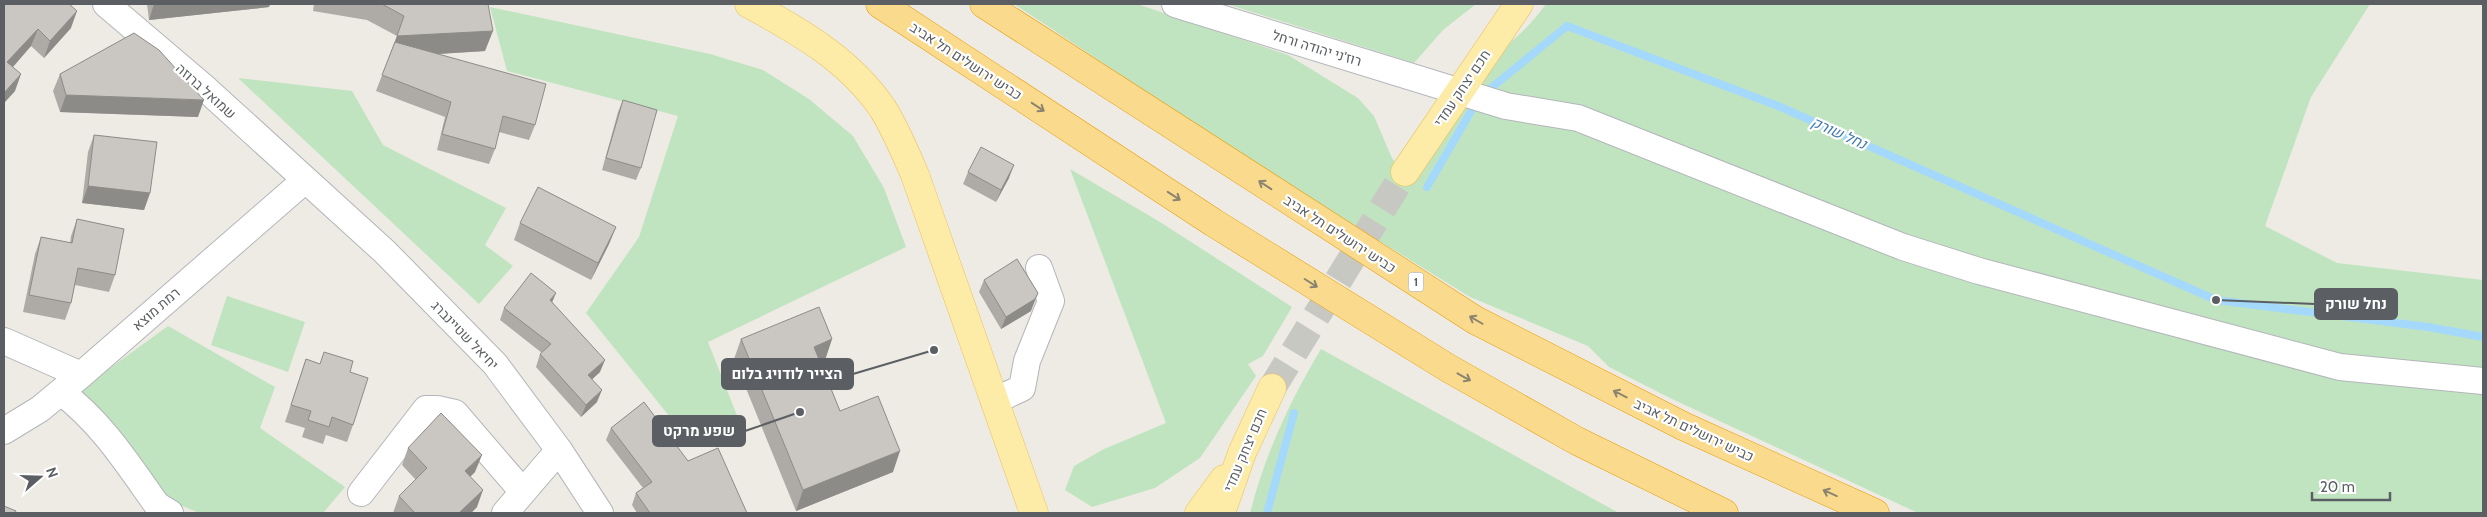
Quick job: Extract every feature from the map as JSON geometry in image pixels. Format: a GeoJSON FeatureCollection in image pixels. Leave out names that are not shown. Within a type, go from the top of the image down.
{"type":"FeatureCollection","features":[{"type":"Feature","properties":{"kind":"highway","name":"כביש ירושלים תל אביב"},"geometry":{"type":"LineString","coordinates":[[880,4],[1214,223],[1448,368],[1577,441],[1724,513]]}},
{"type":"Feature","properties":{"kind":"highway","name":"כביש ירושלים תל אביב"},"geometry":{"type":"LineString","coordinates":[[984,4],[1474,320],[1683,426],[1875,513]]}},
{"type":"Feature","properties":{"kind":"main road"},"geometry":{"type":"LineString","coordinates":[[749,4],[828,52],[858,78],[883,109],[915,175],[1034,513]]}},
{"type":"Feature","properties":{"kind":"main road","name":"חכם יצחק עמדי"},"geometry":{"type":"LineString","coordinates":[[1405,172],[1519,4]]}},
{"type":"Feature","properties":{"kind":"main road","name":"חכם יצחק עמדי"},"geometry":{"type":"LineString","coordinates":[[1220,513],[1242,453],[1272,388]]}},
{"type":"Feature","properties":{"kind":"main road"},"geometry":{"type":"LineString","coordinates":[[1199,513],[1242,453]]}},
{"type":"Feature","properties":{"kind":"main road"},"geometry":{"type":"LineString","coordinates":[[1022,483],[1040,513]]}},
{"type":"Feature","properties":{"kind":"street","name":"שמואל ברוזה"},"geometry":{"type":"LineString","coordinates":[[106,4],[207,90],[304,181]]}},
{"type":"Feature","properties":{"kind":"street","name":"רוז'ני יהודה ורחל"},"geometry":{"type":"LineString","coordinates":[[1175,4],[1506,106],[1578,118],[1903,247],[1979,271],[2340,367],[2483,381]]}},
{"type":"Feature","properties":{"kind":"street","name":"רמת מוצא"},"geometry":{"type":"LineString","coordinates":[[4,431],[40,409],[81,375],[304,181]]}},
{"type":"Feature","properties":{"kind":"street","name":"יחיאל שטיינברג"},"geometry":{"type":"LineString","coordinates":[[304,181],[384,251],[494,364],[559,450],[600,513]]}},
{"type":"Feature","properties":{"kind":"street"},"geometry":{"type":"LineString","coordinates":[[994,401],[1022,388],[1027,361],[1051,301],[1039,268]]}},
{"type":"Feature","properties":{"kind":"street"},"geometry":{"type":"LineString","coordinates":[[4,341],[81,375]]}},
{"type":"Feature","properties":{"kind":"street"},"geometry":{"type":"LineString","coordinates":[[60,392],[80,407],[101,428],[158,505],[170,513]]}},
{"type":"Feature","properties":{"kind":"street"},"geometry":{"type":"LineString","coordinates":[[361,493],[426,409],[437,409],[455,413],[524,492]]}},
{"type":"Feature","properties":{"kind":"street"},"geometry":{"type":"LineString","coordinates":[[505,513],[559,450]]}},
{"type":"Feature","properties":{"kind":"green space"},"geometry":{"type":"Polygon","coordinates":[[[1014,4],[1137,4],[1288,55],[1358,98],[1374,116],[1392,158],[1398,166],[1503,48],[1526,28],[1546,4],[2370,4],[2311,97],[2265,226],[2337,263],[2483,280],[2483,513],[1918,513],[1672,399],[1609,367],[1588,346],[1470,297],[1255,164],[1014,4]]]}},
{"type":"Feature","properties":{"kind":"green space"},"geometry":{"type":"Polygon","coordinates":[[[1227,4],[1476,4],[1443,30],[1414,63],[1227,4]]]}},
{"type":"Feature","properties":{"kind":"green space"},"geometry":{"type":"Polygon","coordinates":[[[490,7],[710,54],[763,70],[809,99],[853,136],[884,188],[906,247],[708,342],[740,423],[691,443],[586,313],[639,237],[678,116],[507,71],[490,7]]]}},
{"type":"Feature","properties":{"kind":"green space"},"geometry":{"type":"Polygon","coordinates":[[[238,78],[352,91],[383,145],[506,208],[485,245],[513,266],[479,304],[238,78]]]}},
{"type":"Feature","properties":{"kind":"green space"},"geometry":{"type":"Polygon","coordinates":[[[1070,169],[1160,222],[1292,307],[1263,356],[1248,364],[1256,376],[1200,458],[1155,488],[1092,507],[1065,490],[1074,466],[1104,449],[1166,423],[1070,169]]]}},
{"type":"Feature","properties":{"kind":"green space"},"geometry":{"type":"Polygon","coordinates":[[[227,296],[305,322],[288,372],[211,345],[227,296]]]}},
{"type":"Feature","properties":{"kind":"green space"},"geometry":{"type":"Polygon","coordinates":[[[168,326],[275,387],[260,428],[345,487],[323,513],[199,513],[164,498],[77,392],[168,326]]]}},
{"type":"Feature","properties":{"kind":"green space"},"geometry":{"type":"Polygon","coordinates":[[[1321,349],[1619,513],[1250,513],[1263,470],[1280,428],[1299,388],[1321,349]]]}},
{"type":"Feature","properties":{"kind":"building"},"geometry":{"type":"Polygon","coordinates":[[[4,4],[69,4],[77,11],[50,41],[38,29],[7,62],[21,74],[4,93],[4,4]]]}},
{"type":"Feature","properties":{"kind":"building"},"geometry":{"type":"Polygon","coordinates":[[[382,4],[488,4],[493,31],[397,36],[404,16],[382,4]]]}},
{"type":"Feature","properties":{"kind":"building"},"geometry":{"type":"Polygon","coordinates":[[[134,33],[159,50],[204,100],[66,95],[60,74],[134,33]]]}},
{"type":"Feature","properties":{"kind":"building"},"geometry":{"type":"Polygon","coordinates":[[[395,42],[546,84],[535,125],[503,116],[495,149],[442,134],[451,102],[382,75],[395,42]]]}},
{"type":"Feature","properties":{"kind":"building"},"geometry":{"type":"Polygon","coordinates":[[[623,100],[657,110],[641,168],[606,158],[623,100]]]}},
{"type":"Feature","properties":{"kind":"building"},"geometry":{"type":"Polygon","coordinates":[[[94,135],[157,142],[150,193],[88,186],[94,135]]]}},
{"type":"Feature","properties":{"kind":"building"},"geometry":{"type":"Polygon","coordinates":[[[981,147],[1014,165],[1001,190],[968,172],[981,147]]]}},
{"type":"Feature","properties":{"kind":"building"},"geometry":{"type":"Polygon","coordinates":[[[538,187],[616,227],[598,263],[520,223],[538,187]]]}},
{"type":"Feature","properties":{"kind":"building"},"geometry":{"type":"Polygon","coordinates":[[[77,219],[124,229],[115,275],[78,268],[71,303],[29,295],[41,237],[72,243],[77,219]]]}},
{"type":"Feature","properties":{"kind":"building"},"geometry":{"type":"Polygon","coordinates":[[[1017,259],[1038,293],[1035,299],[1006,317],[984,280],[1017,259]]]}},
{"type":"Feature","properties":{"kind":"building"},"geometry":{"type":"Polygon","coordinates":[[[531,273],[556,293],[550,300],[605,360],[588,375],[602,390],[586,405],[540,354],[551,344],[504,308],[531,273]]]}},
{"type":"Feature","properties":{"kind":"building"},"geometry":{"type":"Polygon","coordinates":[[[819,307],[832,339],[814,347],[840,411],[878,396],[900,451],[803,490],[741,339],[819,307]]]}},
{"type":"Feature","properties":{"kind":"building"},"geometry":{"type":"Polygon","coordinates":[[[324,352],[353,361],[350,372],[368,378],[353,425],[332,417],[329,427],[308,420],[311,411],[291,405],[306,359],[320,364],[324,352]]]}},
{"type":"Feature","properties":{"kind":"building"},"geometry":{"type":"Polygon","coordinates":[[[644,402],[688,461],[718,448],[747,513],[650,513],[636,493],[652,482],[611,428],[644,402]]]}},
{"type":"Feature","properties":{"kind":"building"},"geometry":{"type":"Polygon","coordinates":[[[441,413],[482,455],[465,471],[483,490],[459,513],[413,513],[399,496],[427,468],[408,448],[441,413]]]}},
{"type":"Feature","properties":{"kind":"building"},"geometry":{"type":"Polygon","coordinates":[[[4,506],[16,511],[15,513],[4,513],[4,506]]]}},
{"type":"Feature","properties":{"kind":"waterway","name":"נחל שורק"},"geometry":{"type":"LineString","coordinates":[[1485,93],[1567,26],[1778,106],[2216,300],[2428,327],[2483,337]]}},
{"type":"Feature","properties":{"kind":"waterway"},"geometry":{"type":"LineString","coordinates":[[1427,187],[1477,101]]}},
{"type":"Feature","properties":{"kind":"waterway"},"geometry":{"type":"LineString","coordinates":[[1267,513],[1294,413]]}},
{"type":"Feature","properties":{"kind":"tunnel"},"geometry":{"type":"LineString","coordinates":[[1272,388],[1405,172]]}},
{"type":"Feature","properties":{"kind":"place","name":"נחל שורק"},"geometry":{"type":"Point","coordinates":[2216,300]}},
{"type":"Feature","properties":{"kind":"place","name":"הצייר לודויג בלום"},"geometry":{"type":"Point","coordinates":[934,350]}},
{"type":"Feature","properties":{"kind":"place","name":"שפע מרקט"},"geometry":{"type":"Point","coordinates":[800,412]}}]}
